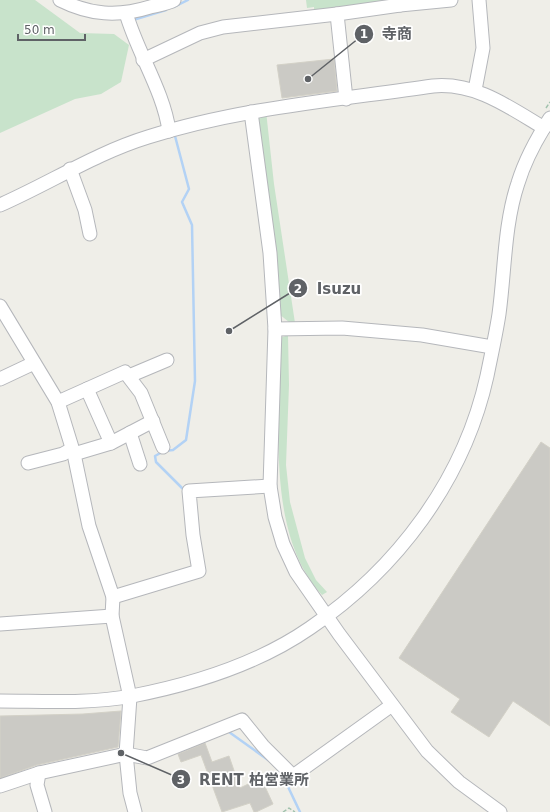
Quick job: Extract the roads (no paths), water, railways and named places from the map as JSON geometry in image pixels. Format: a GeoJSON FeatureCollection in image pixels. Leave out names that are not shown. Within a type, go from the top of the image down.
{"type":"FeatureCollection","features":[{"type":"Feature","properties":{"kind":"street"},"geometry":{"type":"LineString","coordinates":[[60,0],[79,8],[97,13],[126,13],[174,0]]}},
{"type":"Feature","properties":{"kind":"street"},"geometry":{"type":"LineString","coordinates":[[143,60],[200,33],[223,26],[337,14],[400,3],[451,0]]}},
{"type":"Feature","properties":{"kind":"street"},"geometry":{"type":"LineString","coordinates":[[475,90],[483,48],[479,0]]}},
{"type":"Feature","properties":{"kind":"street"},"geometry":{"type":"LineString","coordinates":[[126,13],[159,99],[169,131]]}},
{"type":"Feature","properties":{"kind":"street"},"geometry":{"type":"LineString","coordinates":[[337,14],[346,99]]}},
{"type":"Feature","properties":{"kind":"street"},"geometry":{"type":"LineString","coordinates":[[0,205],[113,149],[169,131],[251,112],[442,85],[462,86],[475,90],[543,123],[513,200],[504,251],[499,314],[481,399],[470,432],[457,461],[433,503],[398,551],[377,573],[310,628],[276,647],[226,670],[170,688],[130,697],[74,700],[0,701]]}},
{"type":"Feature","properties":{"kind":"street"},"geometry":{"type":"LineString","coordinates":[[251,112],[270,253],[275,329],[270,486],[275,517],[283,544],[296,572],[326,616],[412,732],[442,766],[484,801],[500,812]]}},
{"type":"Feature","properties":{"kind":"street"},"geometry":{"type":"LineString","coordinates":[[70,169],[85,210],[90,234]]}},
{"type":"Feature","properties":{"kind":"street"},"geometry":{"type":"LineString","coordinates":[[0,306],[58,402],[73,452],[89,526],[113,597],[112,616],[130,697],[126,754],[130,793],[135,812]]}},
{"type":"Feature","properties":{"kind":"street"},"geometry":{"type":"LineString","coordinates":[[275,329],[342,328],[422,335],[492,347]]}},
{"type":"Feature","properties":{"kind":"street"},"geometry":{"type":"LineString","coordinates":[[129,376],[167,360]]}},
{"type":"Feature","properties":{"kind":"street"},"geometry":{"type":"LineString","coordinates":[[0,379],[34,363]]}},
{"type":"Feature","properties":{"kind":"street"},"geometry":{"type":"LineString","coordinates":[[58,402],[125,372],[141,393],[163,447]]}},
{"type":"Feature","properties":{"kind":"street"},"geometry":{"type":"LineString","coordinates":[[87,389],[111,443]]}},
{"type":"Feature","properties":{"kind":"street"},"geometry":{"type":"LineString","coordinates":[[28,464],[111,443],[153,421]]}},
{"type":"Feature","properties":{"kind":"street"},"geometry":{"type":"LineString","coordinates":[[130,433],[140,464]]}},
{"type":"Feature","properties":{"kind":"street"},"geometry":{"type":"LineString","coordinates":[[113,597],[200,571],[193,535],[189,491],[270,486]]}},
{"type":"Feature","properties":{"kind":"street"},"geometry":{"type":"LineString","coordinates":[[0,624],[112,616]]}},
{"type":"Feature","properties":{"kind":"street"},"geometry":{"type":"LineString","coordinates":[[0,786],[39,773],[126,754],[147,758],[242,720],[263,746],[293,776],[392,705]]}},
{"type":"Feature","properties":{"kind":"street"},"geometry":{"type":"LineString","coordinates":[[39,773],[37,785],[45,812]]}},
{"type":"Feature","properties":{"kind":"waterway"},"geometry":{"type":"LineString","coordinates":[[174,7],[188,0]]}},
{"type":"Feature","properties":{"kind":"waterway"},"geometry":{"type":"LineString","coordinates":[[133,20],[166,10]]}},
{"type":"Feature","properties":{"kind":"waterway"},"geometry":{"type":"LineString","coordinates":[[175,136],[189,189],[182,202],[192,225],[195,381],[186,440],[173,450],[164,451],[155,456],[156,462],[185,491]]}},
{"type":"Feature","properties":{"kind":"waterway"},"geometry":{"type":"LineString","coordinates":[[229,732],[271,762]]}},
{"type":"Feature","properties":{"kind":"waterway"},"geometry":{"type":"LineString","coordinates":[[281,772],[300,812]]}},
{"type":"Feature","properties":{"kind":"place","name":"寺商"},"geometry":{"type":"Point","coordinates":[308,79]}},
{"type":"Feature","properties":{"kind":"place","name":"Isuzu"},"geometry":{"type":"Point","coordinates":[229,331]}},
{"type":"Feature","properties":{"kind":"place","name":"RENT 柏営業所"},"geometry":{"type":"Point","coordinates":[121,753]}}]}
